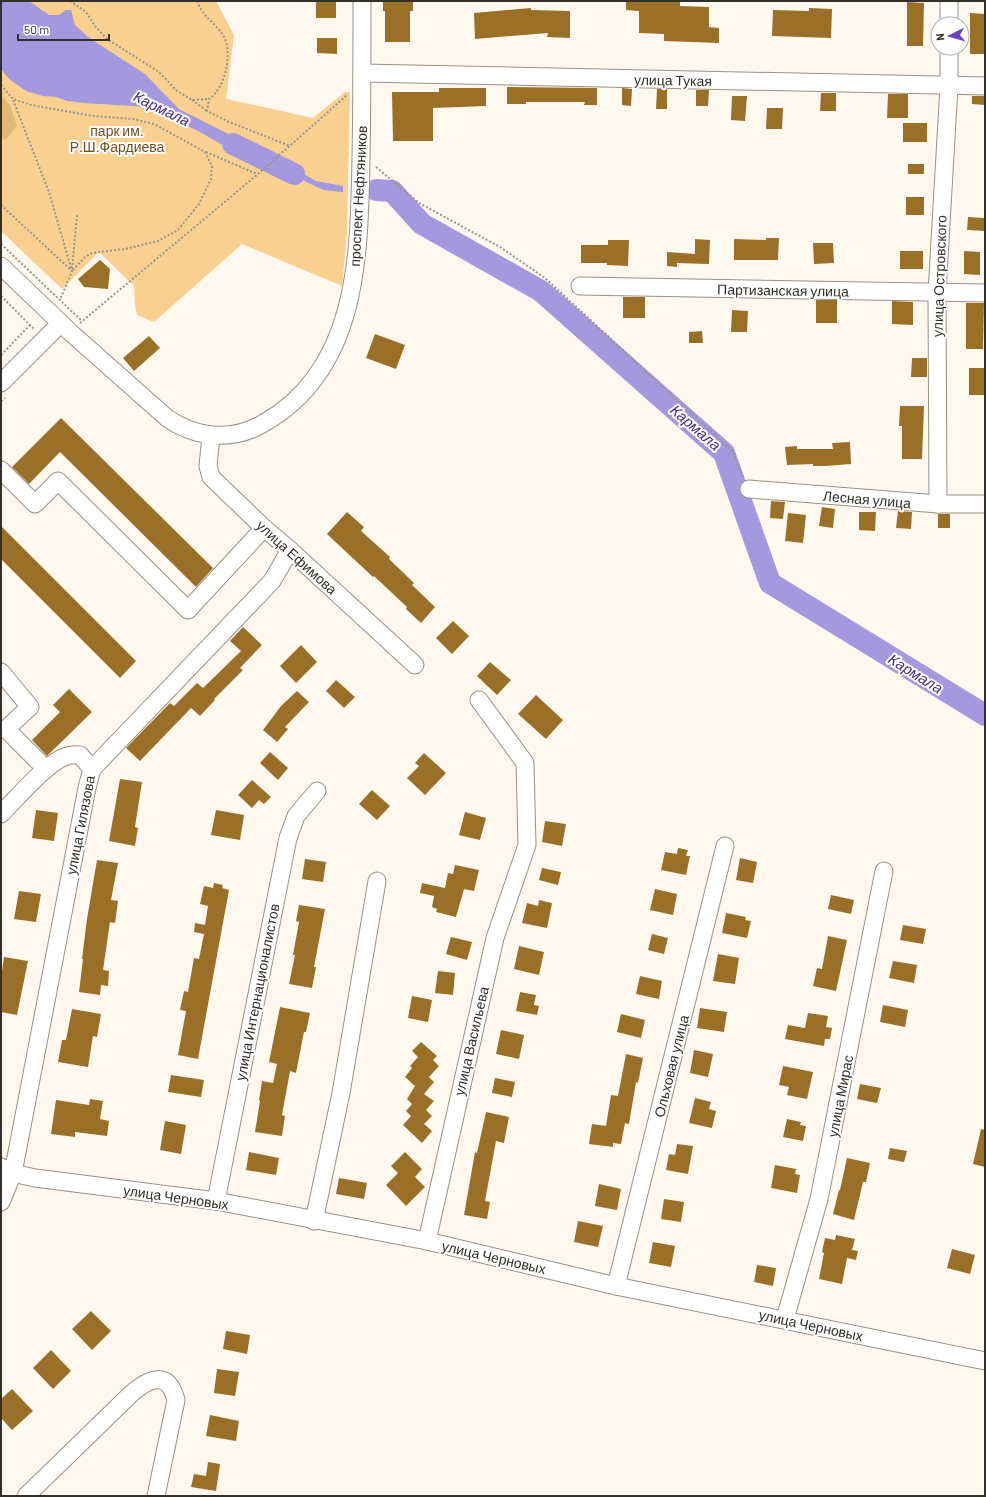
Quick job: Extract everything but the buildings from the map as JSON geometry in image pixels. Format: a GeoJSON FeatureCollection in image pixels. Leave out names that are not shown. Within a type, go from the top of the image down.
{"type":"FeatureCollection","features":[{"type":"Feature","properties":{"kind":"street","name":"проспект Нефтяников"},"geometry":{"type":"LineString","coordinates":[[211,436],[236,434],[254,429],[291,405],[310,386],[326,362],[346,314],[354,280],[359,219],[366,163],[362,73],[362,1]]}},
{"type":"Feature","properties":{"kind":"street"},"geometry":{"type":"LineString","coordinates":[[949,1],[949,16]]}},
{"type":"Feature","properties":{"kind":"street","name":"улица Островского"},"geometry":{"type":"LineString","coordinates":[[938,504],[937,293],[949,86],[949,56]]}},
{"type":"Feature","properties":{"kind":"street","name":"улица Тукая"},"geometry":{"type":"LineString","coordinates":[[362,73],[985,86]]}},
{"type":"Feature","properties":{"kind":"street"},"geometry":{"type":"LineString","coordinates":[[1,266],[71,325],[167,418],[184,428],[211,436]]}},
{"type":"Feature","properties":{"kind":"street","name":"Партизанская улица"},"geometry":{"type":"LineString","coordinates":[[580,286],[985,293]]}},
{"type":"Feature","properties":{"kind":"street"},"geometry":{"type":"LineString","coordinates":[[4,389],[45,339],[71,325]]}},
{"type":"Feature","properties":{"kind":"street","name":"улица Ефимова"},"geometry":{"type":"LineString","coordinates":[[211,436],[208,466],[211,477],[264,528],[415,665]]}},
{"type":"Feature","properties":{"kind":"street"},"geometry":{"type":"LineString","coordinates":[[1,470],[35,504],[58,481],[188,610],[264,528]]}},
{"type":"Feature","properties":{"kind":"street","name":"Лесная улица"},"geometry":{"type":"LineString","coordinates":[[748,489],[938,504],[985,504]]}},
{"type":"Feature","properties":{"kind":"street","name":"улица Гилязова"},"geometry":{"type":"LineString","coordinates":[[1,1202],[92,769],[272,581],[290,550]]}},
{"type":"Feature","properties":{"kind":"street"},"geometry":{"type":"LineString","coordinates":[[1,672],[30,707],[6,729],[46,769]]}},
{"type":"Feature","properties":{"kind":"street","name":"улица Васильева"},"geometry":{"type":"LineString","coordinates":[[427,1241],[495,938],[527,845],[525,762],[479,700]]}},
{"type":"Feature","properties":{"kind":"street"},"geometry":{"type":"LineString","coordinates":[[1,814],[46,769],[62,758],[76,754],[82,757],[92,769]]}},
{"type":"Feature","properties":{"kind":"street","name":"улица Интернационалистов"},"geometry":{"type":"LineString","coordinates":[[216,1202],[288,838],[296,816],[317,791]]}},
{"type":"Feature","properties":{"kind":"street","name":"Ольховая улица"},"geometry":{"type":"LineString","coordinates":[[616,1286],[726,846]]}},
{"type":"Feature","properties":{"kind":"street","name":"улица Мирас"},"geometry":{"type":"LineString","coordinates":[[785,1319],[819,1200],[884,871]]}},
{"type":"Feature","properties":{"kind":"street"},"geometry":{"type":"LineString","coordinates":[[314,1221],[341,1093],[377,881]]}},
{"type":"Feature","properties":{"kind":"street","name":"улица Черновых"},"geometry":{"type":"LineString","coordinates":[[7,1170],[35,1178],[216,1202],[427,1241],[616,1286],[984,1358]]}},
{"type":"Feature","properties":{"kind":"street"},"geometry":{"type":"LineString","coordinates":[[26,1496],[132,1393],[150,1380],[158,1379],[166,1381],[171,1386],[176,1400],[156,1496]]}},
{"type":"Feature","properties":{"kind":"path"},"geometry":{"type":"LineString","coordinates":[[70,1],[86,12],[95,26],[107,39],[159,72],[177,91],[207,111],[229,122],[290,146]]}},
{"type":"Feature","properties":{"kind":"path"},"geometry":{"type":"LineString","coordinates":[[192,100],[209,99],[221,86],[226,68],[227,50],[225,39],[219,30],[207,18],[197,1]]}},
{"type":"Feature","properties":{"kind":"path"},"geometry":{"type":"LineString","coordinates":[[1,85],[13,99],[49,192],[72,271]]}},
{"type":"Feature","properties":{"kind":"path"},"geometry":{"type":"LineString","coordinates":[[1,244],[60,300],[71,325],[258,174],[346,96]]}},
{"type":"Feature","properties":{"kind":"path"},"geometry":{"type":"LineString","coordinates":[[13,99],[31,105],[93,116],[133,119],[154,124],[205,152],[258,174]]}},
{"type":"Feature","properties":{"kind":"path"},"geometry":{"type":"LineString","coordinates":[[207,111],[209,99]]}},
{"type":"Feature","properties":{"kind":"path"},"geometry":{"type":"LineString","coordinates":[[72,271],[85,257],[92,253],[125,249],[158,241],[178,230],[199,204],[211,179],[212,166],[205,152]]}},
{"type":"Feature","properties":{"kind":"path"},"geometry":{"type":"LineString","coordinates":[[366,163],[419,203],[500,247],[545,278],[733,452],[748,489]]}},
{"type":"Feature","properties":{"kind":"path"},"geometry":{"type":"LineString","coordinates":[[1,205],[72,271]]}},
{"type":"Feature","properties":{"kind":"path"},"geometry":{"type":"LineString","coordinates":[[60,300],[72,271],[77,215]]}},
{"type":"Feature","properties":{"kind":"path"},"geometry":{"type":"LineString","coordinates":[[1,296],[45,339]]}},
{"type":"Feature","properties":{"kind":"path"},"geometry":{"type":"LineString","coordinates":[[1,355],[30,325]]}},
{"type":"Feature","properties":{"kind":"path"},"geometry":{"type":"LineString","coordinates":[[1,401],[4,389]]}},
{"type":"Feature","properties":{"kind":"green space","name":"парк им. Р.Ш.Фардиева"},"geometry":{"type":"Polygon","coordinates":[[[1,1],[216,1],[234,35],[226,99],[313,118],[345,92],[350,92],[347,235],[342,286],[242,244],[154,322],[137,315],[134,286],[99,252],[62,289],[1,231],[1,1]]]}},
{"type":"Feature","properties":{"kind":"shaded area"},"geometry":{"type":"Polygon","coordinates":[[[1,95],[10,105],[17,126],[6,139],[1,140],[1,95]]]}},
{"type":"Feature","properties":{"kind":"water"},"geometry":{"type":"Polygon","coordinates":[[[1,1],[29,1],[49,15],[59,15],[66,10],[71,10],[75,25],[88,37],[145,74],[179,109],[274,157],[316,181],[343,186],[343,192],[323,190],[269,164],[264,155],[254,158],[235,149],[226,147],[200,132],[149,107],[67,101],[56,97],[43,96],[26,91],[9,79],[1,69],[1,1]]]}},
{"type":"Feature","properties":{"kind":"waterway","name":"Кармала"},"geometry":{"type":"LineString","coordinates":[[233,144],[294,174]]}},
{"type":"Feature","properties":{"kind":"waterway","name":"Кармала"},"geometry":{"type":"LineString","coordinates":[[376,190],[392,191],[422,224],[541,291],[724,453],[770,583],[985,715]]}}]}
